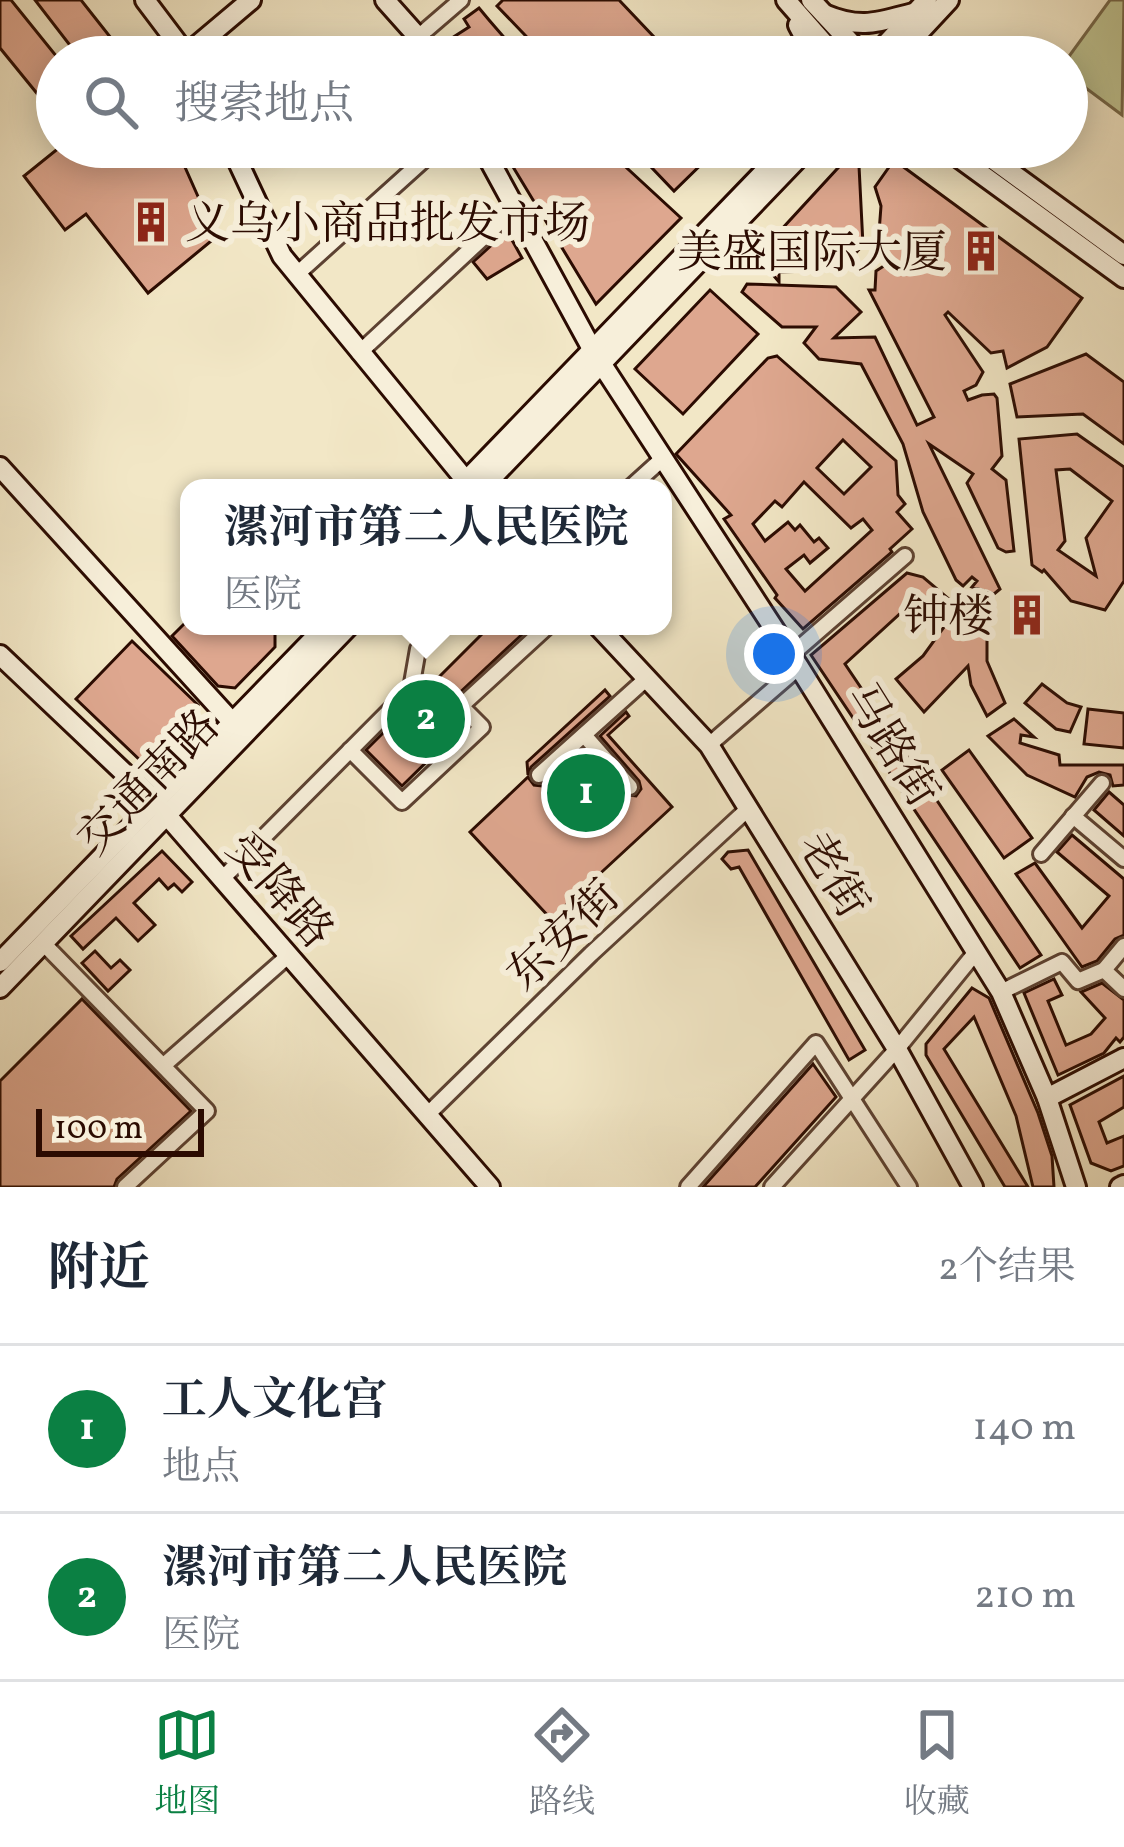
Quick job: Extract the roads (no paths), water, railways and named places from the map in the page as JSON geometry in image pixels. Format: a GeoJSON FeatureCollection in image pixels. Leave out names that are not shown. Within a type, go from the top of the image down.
{"type":"FeatureCollection","features":[{"type":"Feature","properties":{"kind":"street"},"geometry":{"type":"LineString","coordinates":[[145,0],[173,36]]}},
{"type":"Feature","properties":{"kind":"street"},"geometry":{"type":"LineString","coordinates":[[210,36],[250,0]]}},
{"type":"Feature","properties":{"kind":"street"},"geometry":{"type":"LineString","coordinates":[[385,0],[417,36]]}},
{"type":"Feature","properties":{"kind":"street"},"geometry":{"type":"LineString","coordinates":[[419,36],[461,0]]}},
{"type":"Feature","properties":{"kind":"street"},"geometry":{"type":"LineString","coordinates":[[785,0],[804,36]]}},
{"type":"Feature","properties":{"kind":"street"},"geometry":{"type":"LineString","coordinates":[[785,0],[817,36]]}},
{"type":"Feature","properties":{"kind":"street"},"geometry":{"type":"LineString","coordinates":[[817,7],[847,24],[865,25],[949,0]]}},
{"type":"Feature","properties":{"kind":"street"},"geometry":{"type":"LineString","coordinates":[[817,7],[844,36]]}},
{"type":"Feature","properties":{"kind":"street"},"geometry":{"type":"LineString","coordinates":[[897,36],[924,11]]}},
{"type":"Feature","properties":{"kind":"street"},"geometry":{"type":"LineString","coordinates":[[241,168],[282,256],[464,479]]}},
{"type":"Feature","properties":{"kind":"street"},"geometry":{"type":"LineString","coordinates":[[296,274],[415,168]]}},
{"type":"Feature","properties":{"kind":"street","name":"马路街"},"geometry":{"type":"LineString","coordinates":[[493,168],[596,356],[795,661],[1001,992],[1047,1098],[1076,1187]]}},
{"type":"Feature","properties":{"kind":"street"},"geometry":{"type":"LineString","coordinates":[[596,356],[769,168]]}},
{"type":"Feature","properties":{"kind":"street"},"geometry":{"type":"LineString","coordinates":[[477,479],[788,168]]}},
{"type":"Feature","properties":{"kind":"street"},"geometry":{"type":"LineString","coordinates":[[973,168],[1124,278]]}},
{"type":"Feature","properties":{"kind":"street"},"geometry":{"type":"LineString","coordinates":[[1005,168],[1124,255]]}},
{"type":"Feature","properties":{"kind":"street"},"geometry":{"type":"LineString","coordinates":[[359,353],[515,208]]}},
{"type":"Feature","properties":{"kind":"street"},"geometry":{"type":"LineString","coordinates":[[640,479],[661,460]]}},
{"type":"Feature","properties":{"kind":"street"},"geometry":{"type":"LineString","coordinates":[[0,467],[233,722]]}},
{"type":"Feature","properties":{"kind":"street"},"geometry":{"type":"LineString","coordinates":[[709,745],[905,556]]}},
{"type":"Feature","properties":{"kind":"street","name":"交通南路"},"geometry":{"type":"LineString","coordinates":[[0,988],[162,810],[233,722],[317,635]]}},
{"type":"Feature","properties":{"kind":"street","name":"交通南路"},"geometry":{"type":"LineString","coordinates":[[0,962],[340,635]]}},
{"type":"Feature","properties":{"kind":"street"},"geometry":{"type":"LineString","coordinates":[[220,880],[411,689],[424,635]]}},
{"type":"Feature","properties":{"kind":"street"},"geometry":{"type":"LineString","coordinates":[[350,750],[402,802],[482,727],[461,706],[538,635]]}},
{"type":"Feature","properties":{"kind":"street","name":"老街"},"geometry":{"type":"LineString","coordinates":[[606,635],[709,745],[897,1049],[973,1187]]}},
{"type":"Feature","properties":{"kind":"street","name":"受降路"},"geometry":{"type":"LineString","coordinates":[[0,655],[162,810],[490,1187]]}},
{"type":"Feature","properties":{"kind":"street"},"geometry":{"type":"LineString","coordinates":[[539,775],[646,679]]}},
{"type":"Feature","properties":{"kind":"street"},"geometry":{"type":"LineString","coordinates":[[584,735],[630,788]]}},
{"type":"Feature","properties":{"kind":"street"},"geometry":{"type":"LineString","coordinates":[[1041,854],[1102,783]]}},
{"type":"Feature","properties":{"kind":"street","name":"东安街"},"geometry":{"type":"LineString","coordinates":[[427,1115],[749,808]]}},
{"type":"Feature","properties":{"kind":"street"},"geometry":{"type":"LineString","coordinates":[[1073,816],[1124,859]]}},
{"type":"Feature","properties":{"kind":"street"},"geometry":{"type":"LineString","coordinates":[[44,944],[207,1111],[125,1187]]}},
{"type":"Feature","properties":{"kind":"street"},"geometry":{"type":"LineString","coordinates":[[1001,992],[1062,962],[1078,981],[1103,970],[1124,946]]}},
{"type":"Feature","properties":{"kind":"street"},"geometry":{"type":"LineString","coordinates":[[772,1187],[897,1049],[976,952]]}},
{"type":"Feature","properties":{"kind":"street"},"geometry":{"type":"LineString","coordinates":[[164,1064],[288,956]]}},
{"type":"Feature","properties":{"kind":"street"},"geometry":{"type":"LineString","coordinates":[[1103,970],[1124,989]]}},
{"type":"Feature","properties":{"kind":"street"},"geometry":{"type":"LineString","coordinates":[[688,1187],[816,1043],[909,1187]]}},
{"type":"Feature","properties":{"kind":"street"},"geometry":{"type":"LineString","coordinates":[[1047,1098],[1124,1058]]}},
{"type":"Feature","properties":{"kind":"place","name":"义乌小商品批发市场"},"geometry":{"type":"Point","coordinates":[151,222]}},
{"type":"Feature","properties":{"kind":"place","name":"美盛国际大厦"},"geometry":{"type":"Point","coordinates":[981,251]}},
{"type":"Feature","properties":{"kind":"place","name":"钟楼"},"geometry":{"type":"Point","coordinates":[1027,615]}},
{"type":"Feature","properties":{"kind":"place","name":"漯河市第二人民医院"},"geometry":{"type":"Point","coordinates":[426,719]}},
{"type":"Feature","properties":{"kind":"place","name":"工人文化宫"},"geometry":{"type":"Point","coordinates":[586,793]}}]}
